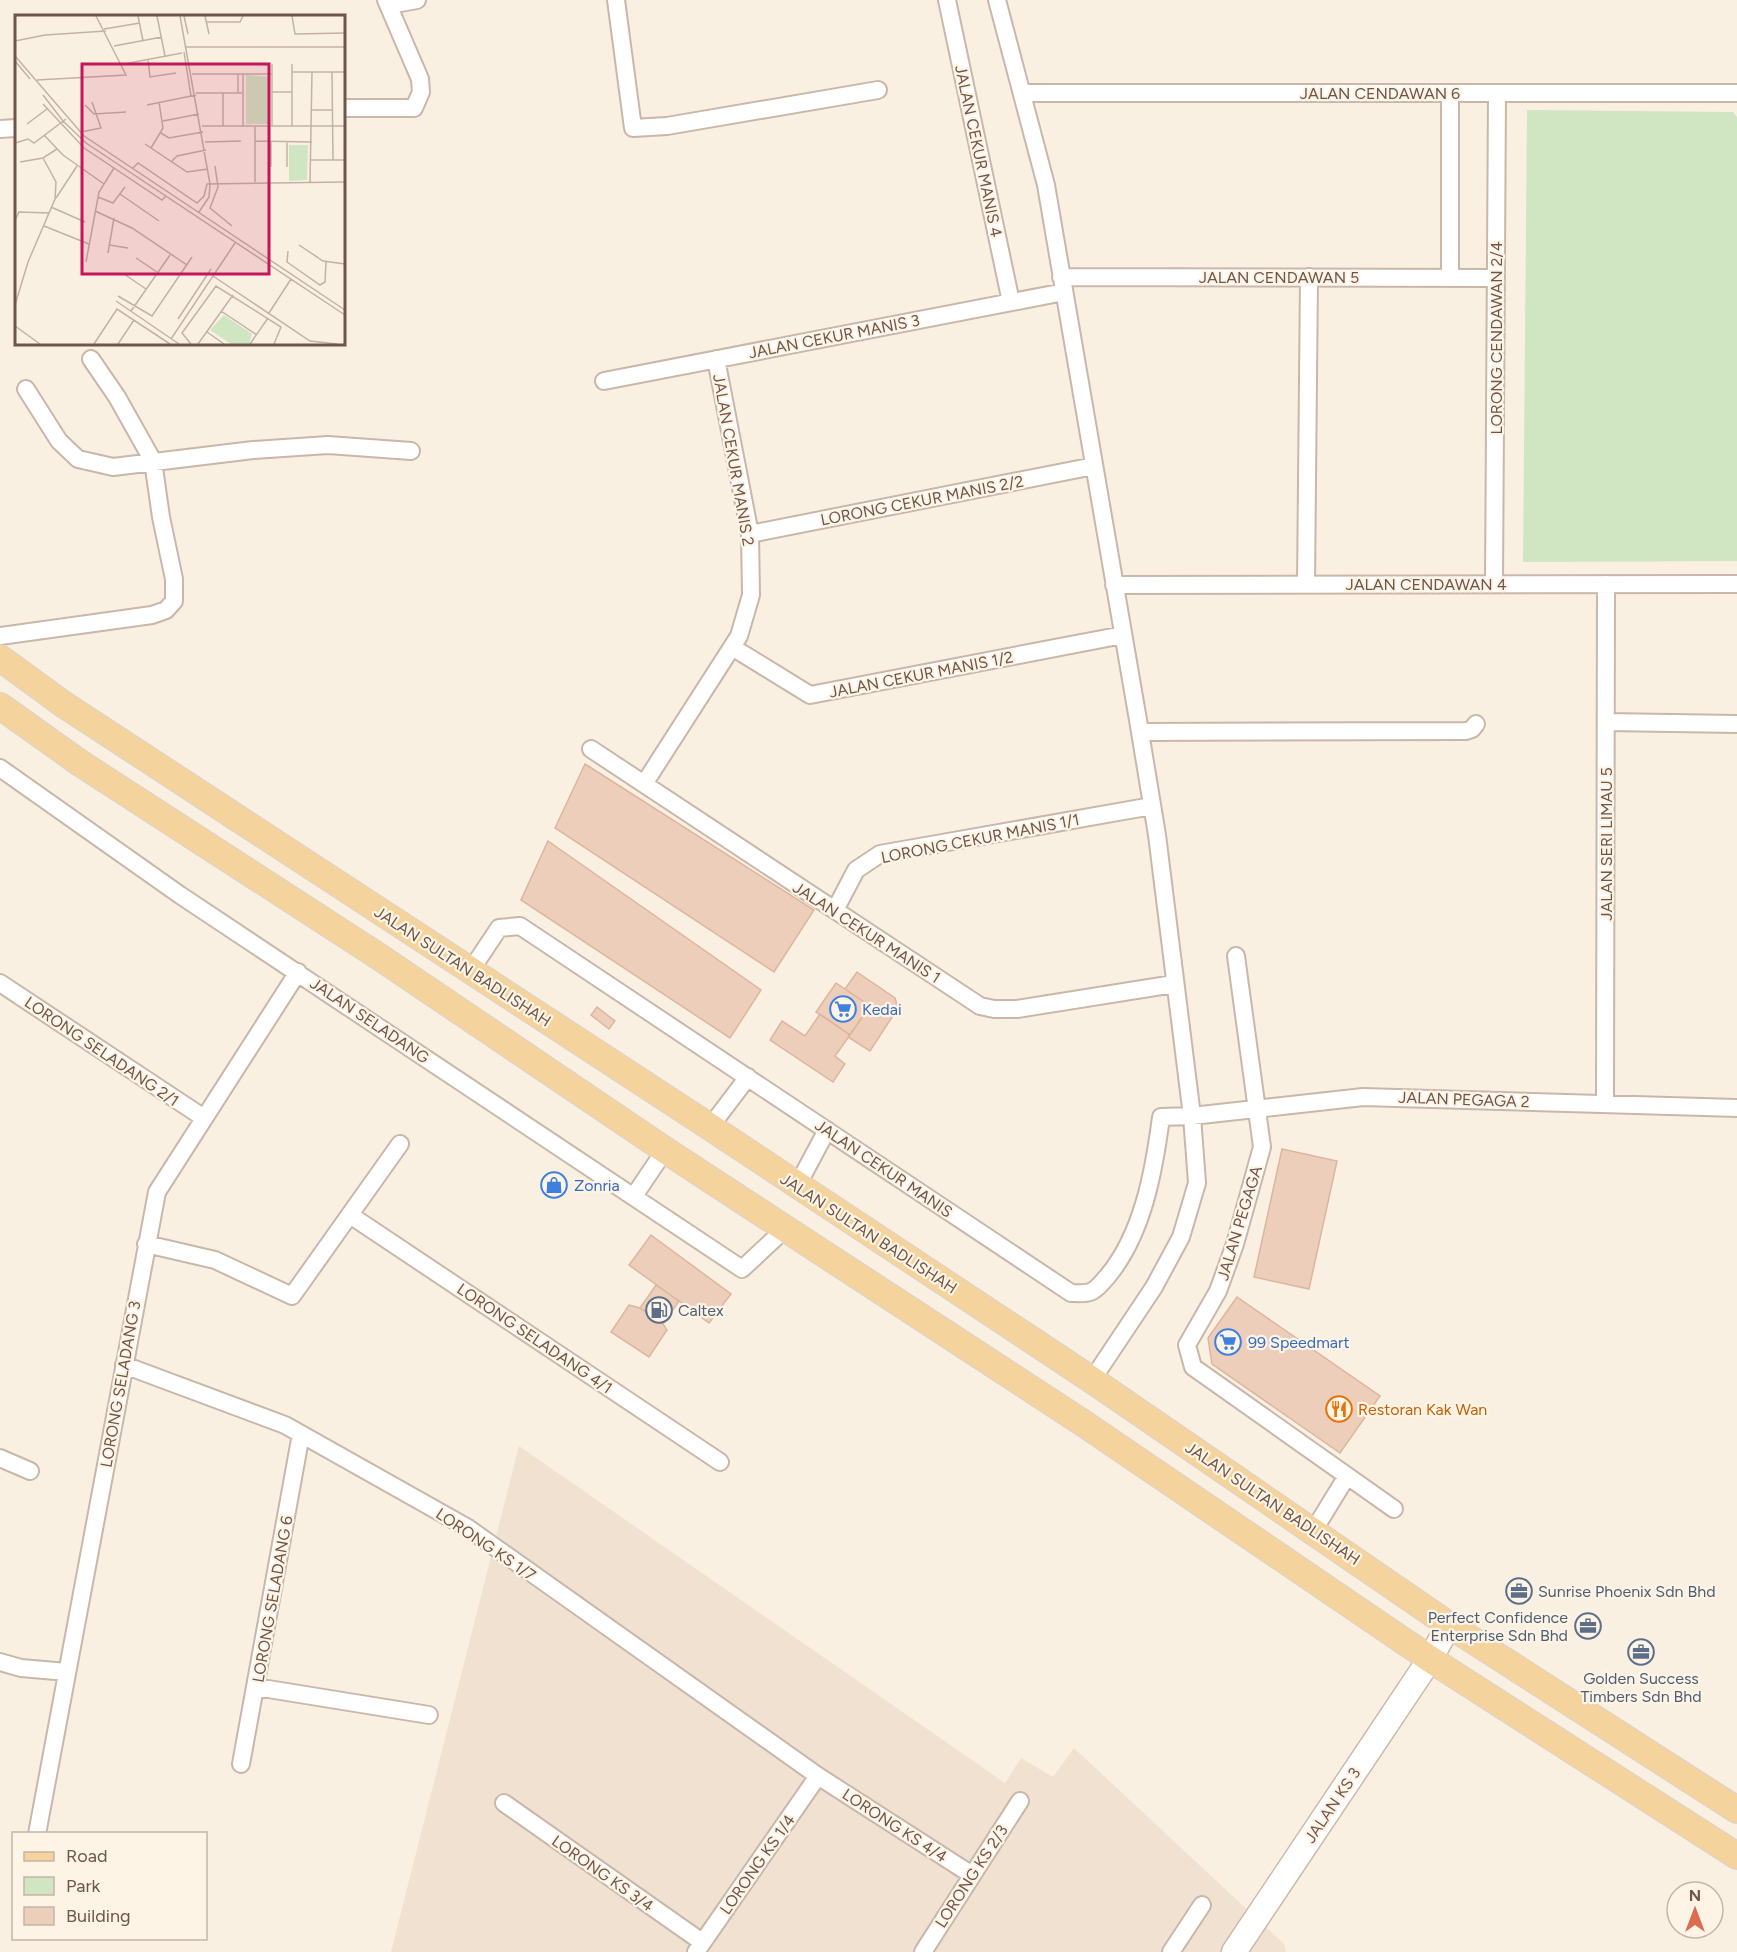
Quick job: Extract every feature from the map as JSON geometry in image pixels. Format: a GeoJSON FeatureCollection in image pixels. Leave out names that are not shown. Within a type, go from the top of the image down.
{"type":"FeatureCollection","features":[{"type":"Feature","properties":{"kind":"main road","name":"JALAN SULTAN BADLISHAH"},"geometry":{"type":"LineString","coordinates":[[0,658],[63,704],[1092,1380],[1449,1624],[1737,1810]]}},
{"type":"Feature","properties":{"kind":"main road"},"geometry":{"type":"LineString","coordinates":[[0,706],[80,763],[378,956],[665,1150],[1083,1423],[1430,1659],[1737,1856]]}},
{"type":"Feature","properties":{"kind":"street"},"geometry":{"type":"LineString","coordinates":[[345,108],[414,108],[421,92],[420,79],[387,3],[417,0]]}},
{"type":"Feature","properties":{"kind":"street"},"geometry":{"type":"LineString","coordinates":[[616,0],[633,128],[667,126],[878,90]]}},
{"type":"Feature","properties":{"kind":"street","name":"JALAN CEKUR MANIS 4"},"geometry":{"type":"LineString","coordinates":[[947,0],[1011,302]]}},
{"type":"Feature","properties":{"kind":"street"},"geometry":{"type":"LineString","coordinates":[[997,0],[1046,185],[1140,732],[1152,806],[1192,1116],[1197,1183],[1181,1237],[1154,1287],[1092,1380]]}},
{"type":"Feature","properties":{"kind":"street","name":"JALAN CENDAWAN 6"},"geometry":{"type":"LineString","coordinates":[[1022,93],[1737,93]]}},
{"type":"Feature","properties":{"kind":"street"},"geometry":{"type":"LineString","coordinates":[[1450,93],[1450,278]]}},
{"type":"Feature","properties":{"kind":"street","name":"LORONG CENDAWAN 2/4"},"geometry":{"type":"LineString","coordinates":[[1494,584],[1497,93]]}},
{"type":"Feature","properties":{"kind":"street"},"geometry":{"type":"LineString","coordinates":[[0,129],[15,128]]}},
{"type":"Feature","properties":{"kind":"street"},"geometry":{"type":"LineString","coordinates":[[1306,584],[1309,278]]}},
{"type":"Feature","properties":{"kind":"street","name":"JALAN CENDAWAN 5"},"geometry":{"type":"LineString","coordinates":[[1063,284],[1309,278],[1496,278]]}},
{"type":"Feature","properties":{"kind":"street","name":"JALAN CEKUR MANIS 3"},"geometry":{"type":"LineString","coordinates":[[604,381],[1011,302],[1063,284]]}},
{"type":"Feature","properties":{"kind":"street"},"geometry":{"type":"LineString","coordinates":[[0,636],[152,615],[166,610],[174,601],[174,579],[161,518],[153,461],[117,397],[91,359]]}},
{"type":"Feature","properties":{"kind":"street","name":"JALAN CEKUR MANIS 2"},"geometry":{"type":"LineString","coordinates":[[644,784],[739,636],[751,595],[750,534],[716,359]]}},
{"type":"Feature","properties":{"kind":"street"},"geometry":{"type":"LineString","coordinates":[[26,389],[59,441],[78,459],[113,467],[153,461],[328,445],[411,451]]}},
{"type":"Feature","properties":{"kind":"street","name":"LORONG CEKUR MANIS 2/2"},"geometry":{"type":"LineString","coordinates":[[750,534],[1094,466]]}},
{"type":"Feature","properties":{"kind":"street","name":"JALAN SERI LIMAU 5"},"geometry":{"type":"LineString","coordinates":[[1605,1103],[1606,584]]}},
{"type":"Feature","properties":{"kind":"street","name":"JALAN CENDAWAN 4"},"geometry":{"type":"LineString","coordinates":[[1114,585],[1737,584]]}},
{"type":"Feature","properties":{"kind":"street","name":"JALAN CEKUR MANIS 1/2"},"geometry":{"type":"LineString","coordinates":[[732,647],[810,695],[1123,635]]}},
{"type":"Feature","properties":{"kind":"street"},"geometry":{"type":"LineString","coordinates":[[1606,722],[1737,724]]}},
{"type":"Feature","properties":{"kind":"street"},"geometry":{"type":"LineString","coordinates":[[1140,732],[1466,731],[1472,729],[1476,724]]}},
{"type":"Feature","properties":{"kind":"street","name":"JALAN CEKUR MANIS 1"},"geometry":{"type":"LineString","coordinates":[[591,749],[980,1006],[994,1009],[1017,1009],[1174,984]]}},
{"type":"Feature","properties":{"kind":"street","name":"JALAN SELADANG"},"geometry":{"type":"LineString","coordinates":[[0,768],[170,889],[742,1269],[785,1229]]}},
{"type":"Feature","properties":{"kind":"street","name":"LORONG CEKUR MANIS 1/1"},"geometry":{"type":"LineString","coordinates":[[835,910],[856,870],[880,854],[1152,806]]}},
{"type":"Feature","properties":{"kind":"street","name":"JALAN CEKUR MANIS"},"geometry":{"type":"LineString","coordinates":[[471,970],[499,928],[514,926],[748,1077],[1071,1293],[1089,1292],[1112,1270],[1136,1229],[1156,1156],[1161,1117]]}},
{"type":"Feature","properties":{"kind":"street","name":"JALAN PEGAGA"},"geometry":{"type":"LineString","coordinates":[[1236,956],[1262,1147],[1235,1244],[1218,1291],[1186,1345],[1193,1367],[1394,1509]]}},
{"type":"Feature","properties":{"kind":"street","name":"LORONG SELADANG 3"},"geometry":{"type":"LineString","coordinates":[[37,1832],[157,1192],[298,972]]}},
{"type":"Feature","properties":{"kind":"street","name":"LORONG SELADANG 2/1"},"geometry":{"type":"LineString","coordinates":[[0,983],[204,1118]]}},
{"type":"Feature","properties":{"kind":"street"},"geometry":{"type":"LineString","coordinates":[[710,1127],[748,1077]]}},
{"type":"Feature","properties":{"kind":"street","name":"JALAN PEGAGA 2"},"geometry":{"type":"LineString","coordinates":[[1161,1117],[1192,1116],[1363,1097],[1737,1108]]}},
{"type":"Feature","properties":{"kind":"street"},"geometry":{"type":"LineString","coordinates":[[797,1186],[827,1130]]}},
{"type":"Feature","properties":{"kind":"street"},"geometry":{"type":"LineString","coordinates":[[146,1244],[215,1260],[292,1296],[400,1144]]}},
{"type":"Feature","properties":{"kind":"street"},"geometry":{"type":"LineString","coordinates":[[634,1196],[665,1150]]}},
{"type":"Feature","properties":{"kind":"street","name":"LORONG SELADANG 4/1"},"geometry":{"type":"LineString","coordinates":[[350,1215],[720,1462]]}},
{"type":"Feature","properties":{"kind":"street","name":"LORONG KS 1/7"},"geometry":{"type":"LineString","coordinates":[[124,1365],[285,1425],[468,1528],[818,1776]]}},
{"type":"Feature","properties":{"kind":"street","name":"LORONG SELADANG 6"},"geometry":{"type":"LineString","coordinates":[[241,1764],[301,1434]]}},
{"type":"Feature","properties":{"kind":"street"},"geometry":{"type":"LineString","coordinates":[[0,1458],[30,1471]]}},
{"type":"Feature","properties":{"kind":"street"},"geometry":{"type":"LineString","coordinates":[[1314,1530],[1347,1476]]}},
{"type":"Feature","properties":{"kind":"street","name":"JALAN KS 3"},"geometry":{"type":"LineString","coordinates":[[1234,1952],[1430,1659],[1449,1624]]}},
{"type":"Feature","properties":{"kind":"street"},"geometry":{"type":"LineString","coordinates":[[0,1662],[21,1668],[67,1672]]}},
{"type":"Feature","properties":{"kind":"street"},"geometry":{"type":"LineString","coordinates":[[256,1687],[429,1715]]}},
{"type":"Feature","properties":{"kind":"street","name":"LORONG KS 4/4"},"geometry":{"type":"LineString","coordinates":[[818,1776],[972,1875]]}},
{"type":"Feature","properties":{"kind":"street","name":"LORONG KS 1/4"},"geometry":{"type":"LineString","coordinates":[[699,1947],[818,1776]]}},
{"type":"Feature","properties":{"kind":"street","name":"LORONG KS 2/3"},"geometry":{"type":"LineString","coordinates":[[922,1952],[1020,1801]]}},
{"type":"Feature","properties":{"kind":"street","name":"LORONG KS 3/4"},"geometry":{"type":"LineString","coordinates":[[504,1803],[699,1947]]}},
{"type":"Feature","properties":{"kind":"street"},"geometry":{"type":"LineString","coordinates":[[1171,1952],[1202,1905]]}},
{"type":"Feature","properties":{"kind":"shaded area"},"geometry":{"type":"Polygon","coordinates":[[[519,1446],[1005,1783],[1021,1758],[1053,1777],[1074,1748],[1284,1944],[1286,1952],[391,1952],[519,1446]]]}},
{"type":"Feature","properties":{"kind":"green space"},"geometry":{"type":"Polygon","coordinates":[[[1527,110],[1733,112],[1737,117],[1737,561],[1523,562],[1527,110]]]}},
{"type":"Feature","properties":{"kind":"building"},"geometry":{"type":"Polygon","coordinates":[[[585,764],[814,910],[774,972],[555,828],[585,764]]]}},
{"type":"Feature","properties":{"kind":"building"},"geometry":{"type":"Polygon","coordinates":[[[548,841],[761,990],[730,1038],[521,900],[548,841]]]}},
{"type":"Feature","properties":{"kind":"building"},"geometry":{"type":"Polygon","coordinates":[[[857,972],[895,998],[898,1008],[870,1051],[848,1037],[870,1006],[845,989],[857,972]]]}},
{"type":"Feature","properties":{"kind":"building","name":"Kedai"},"geometry":{"type":"Polygon","coordinates":[[[836,983],[870,1006],[850,1035],[816,1012],[836,983]]]}},
{"type":"Feature","properties":{"kind":"building"},"geometry":{"type":"Polygon","coordinates":[[[597,1007],[615,1021],[609,1029],[591,1015],[597,1007]]]}},
{"type":"Feature","properties":{"kind":"building"},"geometry":{"type":"Polygon","coordinates":[[[820,1014],[850,1035],[835,1056],[845,1064],[833,1082],[770,1040],[782,1021],[805,1036],[820,1014]]]}},
{"type":"Feature","properties":{"kind":"building"},"geometry":{"type":"Polygon","coordinates":[[[1282,1149],[1337,1161],[1309,1289],[1254,1277],[1282,1149]]]}},
{"type":"Feature","properties":{"kind":"building"},"geometry":{"type":"Polygon","coordinates":[[[651,1235],[731,1294],[709,1323],[629,1265],[651,1235]]]}},
{"type":"Feature","properties":{"kind":"building"},"geometry":{"type":"Polygon","coordinates":[[[656,1285],[679,1301],[663,1324],[640,1308],[656,1285]]]}},
{"type":"Feature","properties":{"kind":"building"},"geometry":{"type":"Polygon","coordinates":[[[1237,1297],[1380,1396],[1340,1453],[1212,1364],[1208,1338],[1237,1297]]]}},
{"type":"Feature","properties":{"kind":"building"},"geometry":{"type":"Polygon","coordinates":[[[629,1305],[640,1308],[663,1324],[667,1330],[649,1357],[611,1332],[629,1305]]]}},
{"type":"Feature","properties":{"kind":"place","name":"Kedai"},"geometry":{"type":"Point","coordinates":[843,1009]}},
{"type":"Feature","properties":{"kind":"place","name":"Zonria"},"geometry":{"type":"Point","coordinates":[554,1185]}},
{"type":"Feature","properties":{"kind":"place","name":"Caltex"},"geometry":{"type":"Point","coordinates":[659,1310]}},
{"type":"Feature","properties":{"kind":"place","name":"99 Speedmart"},"geometry":{"type":"Point","coordinates":[1228,1342]}},
{"type":"Feature","properties":{"kind":"place","name":"Restoran Kak Wan"},"geometry":{"type":"Point","coordinates":[1339,1409]}},
{"type":"Feature","properties":{"kind":"place","name":"Sunrise Phoenix Sdn Bhd"},"geometry":{"type":"Point","coordinates":[1519,1591]}},
{"type":"Feature","properties":{"kind":"place","name":"Perfect Confidence Enterprise Sdn Bhd"},"geometry":{"type":"Point","coordinates":[1588,1626]}},
{"type":"Feature","properties":{"kind":"place","name":"Golden Success Timbers Sdn Bhd"},"geometry":{"type":"Point","coordinates":[1641,1652]}}]}
